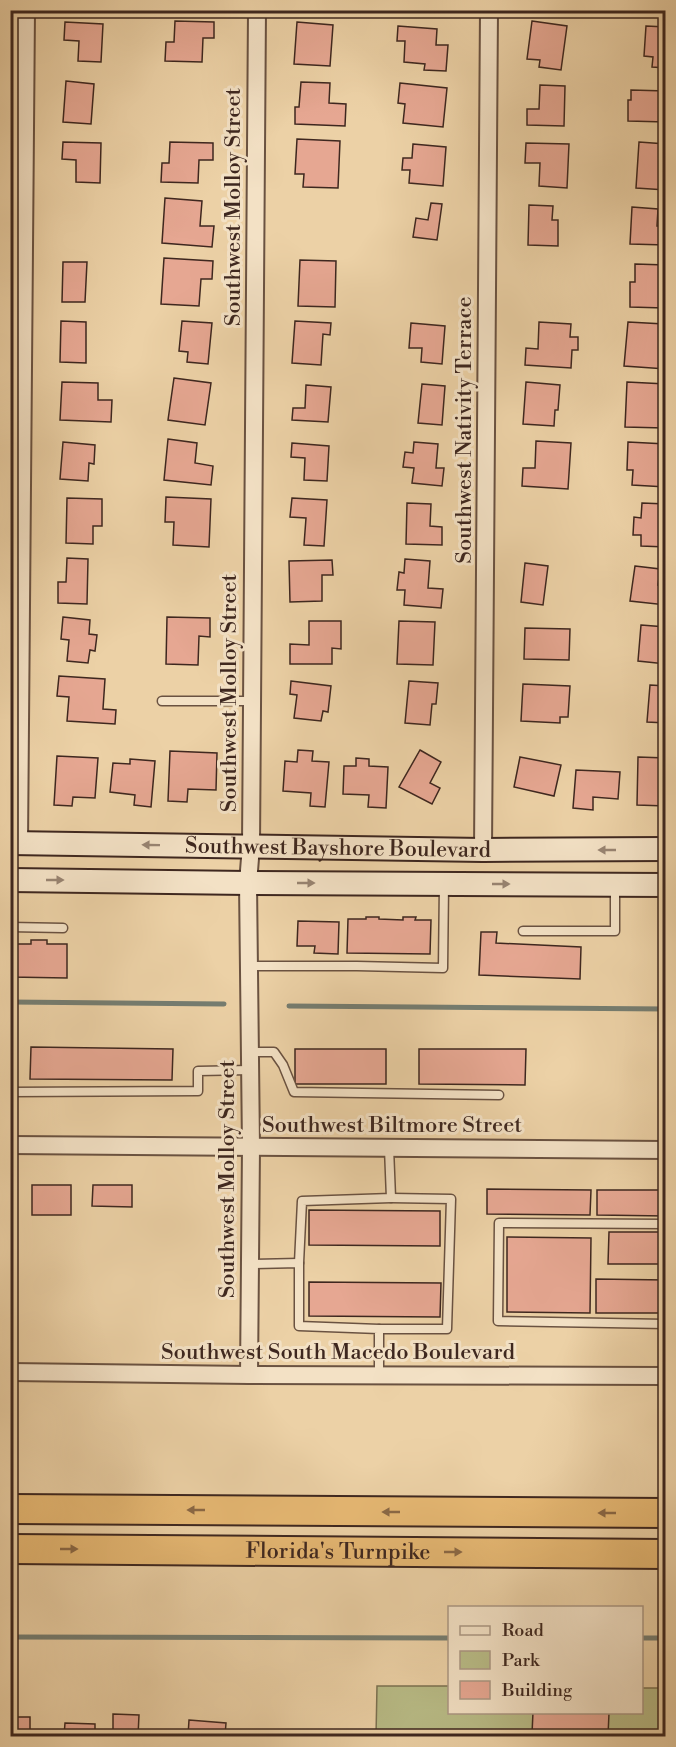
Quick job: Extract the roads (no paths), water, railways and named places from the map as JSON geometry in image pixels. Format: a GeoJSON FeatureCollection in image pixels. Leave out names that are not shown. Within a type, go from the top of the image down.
{"type":"FeatureCollection","features":[{"type":"Feature","properties":{"kind":"highway","name":"Florida's Turnpike"},"geometry":{"type":"LineString","coordinates":[[10,1509],[666,1513]]}},
{"type":"Feature","properties":{"kind":"highway","name":"Florida's Turnpike"},"geometry":{"type":"LineString","coordinates":[[10,1549],[666,1554]]}},
{"type":"Feature","properties":{"kind":"main road","name":"Southwest Bayshore Boulevard"},"geometry":{"type":"LineString","coordinates":[[15,843],[483,850],[666,849]]}},
{"type":"Feature","properties":{"kind":"main road"},"geometry":{"type":"LineString","coordinates":[[528,884],[544,872],[666,875]]}},
{"type":"Feature","properties":{"kind":"main road","name":"Southwest Bayshore Boulevard"},"geometry":{"type":"LineString","coordinates":[[10,880],[666,885]]}},
{"type":"Feature","properties":{"kind":"street"},"geometry":{"type":"LineString","coordinates":[[15,843],[26,10]]}},
{"type":"Feature","properties":{"kind":"street","name":"Southwest Molloy Street"},"geometry":{"type":"LineString","coordinates":[[249,1375],[251,1147],[248,883],[251,846],[257,10]]}},
{"type":"Feature","properties":{"kind":"street","name":"Southwest Nativity Terrace"},"geometry":{"type":"LineString","coordinates":[[483,850],[489,10]]}},
{"type":"Feature","properties":{"kind":"street","name":"Southwest Biltmore Street"},"geometry":{"type":"LineString","coordinates":[[10,1145],[666,1150]]}},
{"type":"Feature","properties":{"kind":"street","name":"Southwest South Macedo Boulevard"},"geometry":{"type":"LineString","coordinates":[[10,1372],[666,1376]]}},
{"type":"Feature","properties":{"kind":"lane"},"geometry":{"type":"LineString","coordinates":[[162,701],[252,701]]}},
{"type":"Feature","properties":{"kind":"lane"},"geometry":{"type":"LineString","coordinates":[[249,966],[443,968],[444,884]]}},
{"type":"Feature","properties":{"kind":"lane"},"geometry":{"type":"LineString","coordinates":[[523,931],[615,931],[615,885]]}},
{"type":"Feature","properties":{"kind":"lane"},"geometry":{"type":"LineString","coordinates":[[10,927],[63,928]]}},
{"type":"Feature","properties":{"kind":"lane"},"geometry":{"type":"LineString","coordinates":[[250,1052],[274,1052],[283,1065],[294,1092],[500,1095]]}},
{"type":"Feature","properties":{"kind":"lane"},"geometry":{"type":"LineString","coordinates":[[10,1092],[198,1091],[198,1071],[250,1071]]}},
{"type":"Feature","properties":{"kind":"lane"},"geometry":{"type":"LineString","coordinates":[[388,1148],[391,1198]]}},
{"type":"Feature","properties":{"kind":"lane"},"geometry":{"type":"LineString","coordinates":[[391,1198],[451,1199],[447,1329],[299,1326],[299,1263],[302,1201],[391,1198]]}},
{"type":"Feature","properties":{"kind":"lane"},"geometry":{"type":"LineString","coordinates":[[666,1224],[499,1223],[498,1310],[498,1321],[666,1324]]}},
{"type":"Feature","properties":{"kind":"lane"},"geometry":{"type":"LineString","coordinates":[[250,1264],[299,1263]]}},
{"type":"Feature","properties":{"kind":"lane"},"geometry":{"type":"LineString","coordinates":[[379,1329],[379,1376]]}},
{"type":"Feature","properties":{"kind":"waterway"},"geometry":{"type":"LineString","coordinates":[[10,1002],[224,1004]]}},
{"type":"Feature","properties":{"kind":"waterway"},"geometry":{"type":"LineString","coordinates":[[289,1006],[666,1009]]}},
{"type":"Feature","properties":{"kind":"waterway"},"geometry":{"type":"LineString","coordinates":[[10,1637],[448,1638]]}},
{"type":"Feature","properties":{"kind":"waterway"},"geometry":{"type":"LineString","coordinates":[[643,1638],[666,1638]]}}]}
